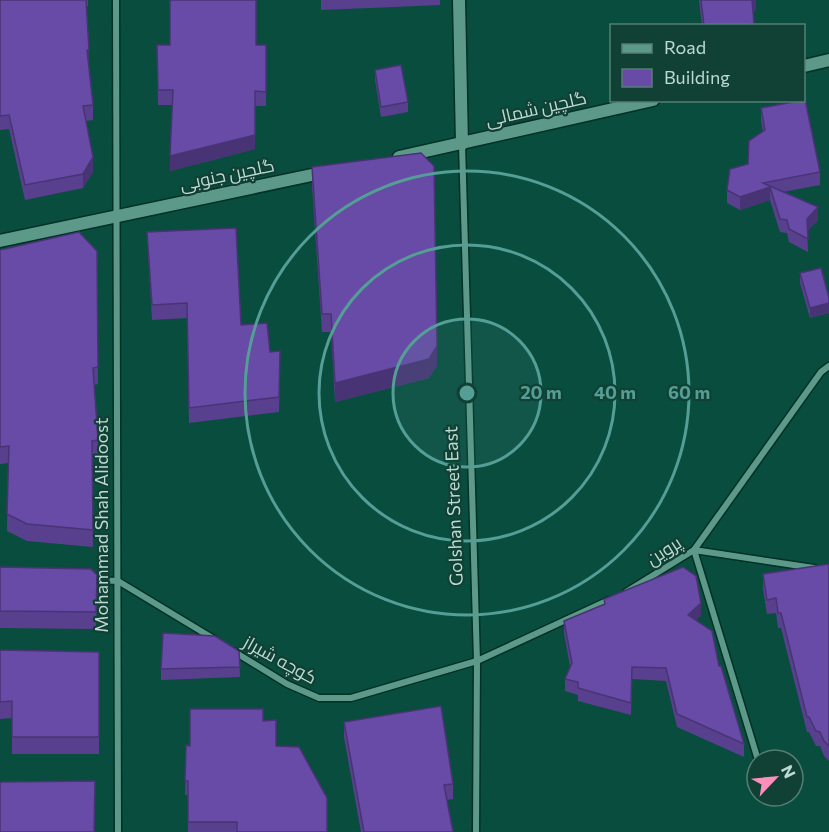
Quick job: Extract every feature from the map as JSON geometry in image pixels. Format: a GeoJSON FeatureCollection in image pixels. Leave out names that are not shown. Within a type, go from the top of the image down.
{"type":"FeatureCollection","features":[{"type":"Feature","properties":{"kind":"main road","name":"Golshan Street East"},"geometry":{"type":"LineString","coordinates":[[459,0],[462,144]]}},
{"type":"Feature","properties":{"kind":"main road"},"geometry":{"type":"LineString","coordinates":[[805,66],[829,60]]}},
{"type":"Feature","properties":{"kind":"main road","name":"گلچین شمالی"},"geometry":{"type":"LineString","coordinates":[[462,144],[643,102]]}},
{"type":"Feature","properties":{"kind":"main road"},"geometry":{"type":"LineString","coordinates":[[381,161],[462,144]]}},
{"type":"Feature","properties":{"kind":"main road","name":"گلچین جنوبی"},"geometry":{"type":"LineString","coordinates":[[0,241],[335,171]]}},
{"type":"Feature","properties":{"kind":"street","name":"Mohammad Shah Alidoost"},"geometry":{"type":"LineString","coordinates":[[116,0],[118,832]]}},
{"type":"Feature","properties":{"kind":"street","name":"Golshan Street East"},"geometry":{"type":"LineString","coordinates":[[462,144],[477,661],[477,832]]}},
{"type":"Feature","properties":{"kind":"street","name":"پروین"},"geometry":{"type":"LineString","coordinates":[[623,594],[694,550],[821,372],[829,366]]}},
{"type":"Feature","properties":{"kind":"street"},"geometry":{"type":"LineString","coordinates":[[754,748],[694,550],[827,570]]}},
{"type":"Feature","properties":{"kind":"street"},"geometry":{"type":"LineString","coordinates":[[83,580],[118,581]]}},
{"type":"Feature","properties":{"kind":"street","name":"کوچه شیراز"},"geometry":{"type":"LineString","coordinates":[[118,581],[218,641]]}},
{"type":"Feature","properties":{"kind":"street"},"geometry":{"type":"LineString","coordinates":[[477,661],[614,598]]}},
{"type":"Feature","properties":{"kind":"street","name":"کوچه شیراز"},"geometry":{"type":"LineString","coordinates":[[227,647],[287,684],[319,698],[351,698],[477,661]]}},
{"type":"Feature","properties":{"kind":"building"},"geometry":{"type":"Polygon","coordinates":[[[0,0],[86,0],[89,50],[87,50],[93,105],[83,106],[93,157],[83,174],[25,185],[9,115],[0,116],[0,0]]]}},
{"type":"Feature","properties":{"kind":"building"},"geometry":{"type":"Polygon","coordinates":[[[170,0],[256,0],[256,45],[266,45],[266,92],[255,91],[255,135],[170,156],[173,90],[158,90],[157,45],[170,45],[170,0]]]}},
{"type":"Feature","properties":{"kind":"building"},"geometry":{"type":"Polygon","coordinates":[[[701,0],[752,0],[754,24],[704,24],[701,0]]]}},
{"type":"Feature","properties":{"kind":"building"},"geometry":{"type":"Polygon","coordinates":[[[401,65],[408,102],[381,107],[375,70],[401,65]]]}},
{"type":"Feature","properties":{"kind":"building"},"geometry":{"type":"Polygon","coordinates":[[[805,99],[820,172],[763,183],[818,207],[807,219],[808,239],[789,229],[787,220],[780,219],[770,187],[740,197],[727,190],[730,169],[748,164],[749,141],[765,130],[761,108],[805,102],[805,99]]]}},
{"type":"Feature","properties":{"kind":"building"},"geometry":{"type":"Polygon","coordinates":[[[421,153],[434,166],[437,346],[429,359],[335,383],[331,314],[322,314],[312,167],[421,153]]]}},
{"type":"Feature","properties":{"kind":"building"},"geometry":{"type":"Polygon","coordinates":[[[236,228],[241,325],[267,323],[270,352],[280,351],[279,397],[189,408],[187,303],[152,305],[147,232],[236,228]]]}},
{"type":"Feature","properties":{"kind":"building"},"geometry":{"type":"Polygon","coordinates":[[[79,232],[97,251],[98,367],[93,368],[98,440],[92,441],[93,530],[27,524],[7,514],[9,446],[0,447],[0,250],[79,232]]]}},
{"type":"Feature","properties":{"kind":"building"},"geometry":{"type":"Polygon","coordinates":[[[821,268],[829,303],[810,308],[800,273],[821,268]]]}},
{"type":"Feature","properties":{"kind":"building"},"geometry":{"type":"Polygon","coordinates":[[[829,564],[829,746],[807,717],[781,613],[778,613],[776,598],[767,600],[763,574],[829,564]]]}},
{"type":"Feature","properties":{"kind":"building"},"geometry":{"type":"Polygon","coordinates":[[[0,567],[91,569],[97,575],[96,612],[0,611],[0,567]]]}},
{"type":"Feature","properties":{"kind":"building"},"geometry":{"type":"Polygon","coordinates":[[[683,567],[696,576],[701,603],[688,615],[712,631],[719,666],[721,666],[744,744],[677,714],[666,668],[632,667],[631,703],[578,688],[578,682],[565,679],[572,663],[564,621],[605,604],[604,599],[683,567]]]}},
{"type":"Feature","properties":{"kind":"building"},"geometry":{"type":"Polygon","coordinates":[[[163,633],[215,636],[239,651],[240,667],[161,669],[163,633]]]}},
{"type":"Feature","properties":{"kind":"building"},"geometry":{"type":"Polygon","coordinates":[[[0,650],[99,652],[99,737],[12,737],[12,701],[0,702],[0,650]]]}},
{"type":"Feature","properties":{"kind":"building"},"geometry":{"type":"Polygon","coordinates":[[[441,706],[453,784],[444,785],[453,832],[364,832],[344,722],[441,706]]]}},
{"type":"Feature","properties":{"kind":"building"},"geometry":{"type":"Polygon","coordinates":[[[190,709],[263,709],[263,721],[276,720],[276,746],[299,747],[327,798],[327,832],[237,832],[237,822],[188,822],[188,781],[185,781],[186,745],[190,746],[190,709]]]}},
{"type":"Feature","properties":{"kind":"building"},"geometry":{"type":"Polygon","coordinates":[[[95,781],[94,832],[0,832],[0,782],[95,781]]]}}]}
